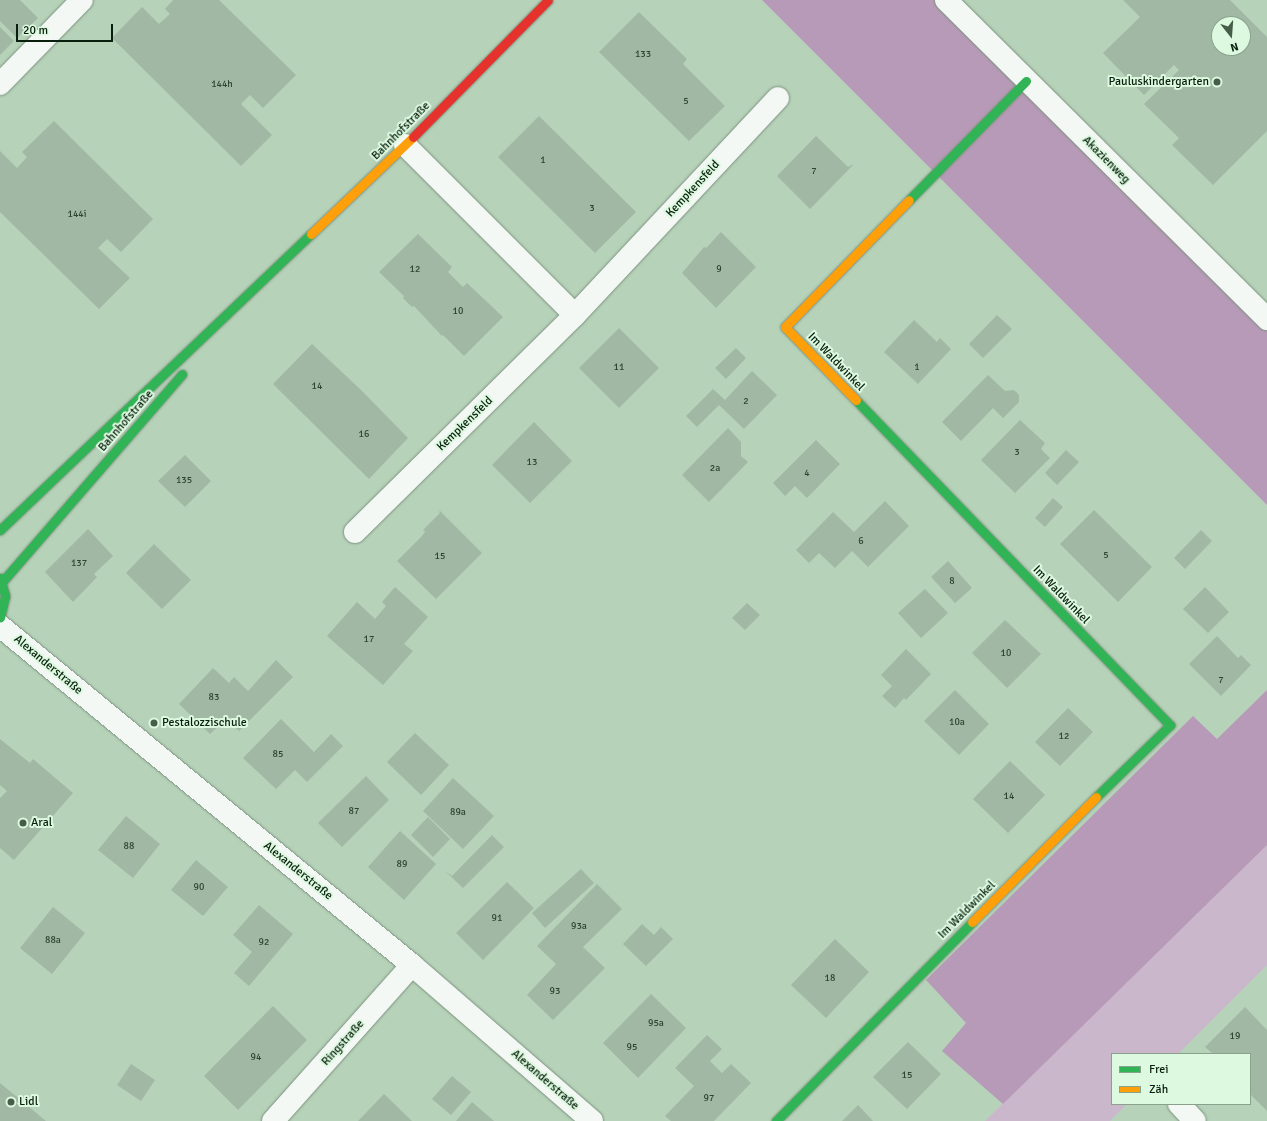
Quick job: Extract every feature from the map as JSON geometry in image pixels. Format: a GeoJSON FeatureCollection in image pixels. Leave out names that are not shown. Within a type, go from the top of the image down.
{"type":"FeatureCollection","features":[{"type":"Feature","properties":{"kind":"street"},"geometry":{"type":"LineString","coordinates":[[0,84],[82,0]]}},
{"type":"Feature","properties":{"kind":"street","name":"Bahnhofstraße"},"geometry":{"type":"LineString","coordinates":[[0,530],[405,145],[548,0]]}},
{"type":"Feature","properties":{"kind":"street","name":"Akazienweg"},"geometry":{"type":"LineString","coordinates":[[946,0],[1267,319]]}},
{"type":"Feature","properties":{"kind":"street","name":"Im Waldwinkel"},"geometry":{"type":"LineString","coordinates":[[776,1121],[1085,808],[1170,725],[786,327],[1026,81]]}},
{"type":"Feature","properties":{"kind":"street","name":"Kempkensfeld"},"geometry":{"type":"LineString","coordinates":[[355,532],[576,315],[778,98]]}},
{"type":"Feature","properties":{"kind":"street"},"geometry":{"type":"LineString","coordinates":[[405,145],[576,315]]}},
{"type":"Feature","properties":{"kind":"street","name":"Bahnhofstraße"},"geometry":{"type":"LineString","coordinates":[[206,347],[269,275]]}},
{"type":"Feature","properties":{"kind":"street","name":"Bahnhofstraße"},"geometry":{"type":"LineString","coordinates":[[1,580],[190,365]]}},
{"type":"Feature","properties":{"kind":"street"},"geometry":{"type":"LineString","coordinates":[[0,617],[3,610],[5,596],[1,580]]}},
{"type":"Feature","properties":{"kind":"street","name":"Alexanderstraße"},"geometry":{"type":"LineString","coordinates":[[0,626],[412,965],[592,1121]]}},
{"type":"Feature","properties":{"kind":"street","name":"Ringstraße"},"geometry":{"type":"LineString","coordinates":[[273,1121],[412,965]]}},
{"type":"Feature","properties":{"kind":"street"},"geometry":{"type":"LineString","coordinates":[[1180,1105],[1195,1121]]}},
{"type":"Feature","properties":{"kind":"shaded area"},"geometry":{"type":"Polygon","coordinates":[[[762,0],[945,0],[1267,319],[1267,505],[762,0]]]}},
{"type":"Feature","properties":{"kind":"shaded area"},"geometry":{"type":"Polygon","coordinates":[[[1267,690],[1267,845],[1003,1104],[942,1051],[966,1023],[926,980],[1193,716],[1217,739],[1267,690]]]}},
{"type":"Feature","properties":{"kind":"shaded area"},"geometry":{"type":"Polygon","coordinates":[[[1267,844],[1267,965],[1179,1053],[1111,1053],[1111,1105],[1126,1105],[1110,1121],[985,1121],[1267,844]]]}},
{"type":"Feature","properties":{"kind":"building"},"geometry":{"type":"Polygon","coordinates":[[[0,0],[20,0],[38,18],[17,38],[0,21],[0,0]]]}},
{"type":"Feature","properties":{"kind":"building"},"geometry":{"type":"Polygon","coordinates":[[[173,0],[219,0],[296,75],[263,108],[250,95],[241,104],[272,135],[241,166],[112,38],[142,7],[159,24],[170,14],[165,9],[173,0]]]}},
{"type":"Feature","properties":{"kind":"building","name":"Pauluskindergarten"},"geometry":{"type":"Polygon","coordinates":[[[1123,0],[1230,0],[1246,16],[1211,16],[1211,56],[1251,56],[1251,21],[1267,37],[1267,131],[1213,185],[1172,145],[1179,138],[1144,104],[1179,70],[1174,65],[1144,95],[1103,53],[1140,17],[1123,0]]]}},
{"type":"Feature","properties":{"kind":"building"},"geometry":{"type":"Polygon","coordinates":[[[639,12],[687,59],[683,64],[725,106],[689,141],[599,52],[639,12]]]}},
{"type":"Feature","properties":{"kind":"building"},"geometry":{"type":"Polygon","coordinates":[[[0,27],[14,41],[0,55],[0,27]]]}},
{"type":"Feature","properties":{"kind":"building"},"geometry":{"type":"Polygon","coordinates":[[[539,116],[636,212],[595,253],[498,157],[539,116]]]}},
{"type":"Feature","properties":{"kind":"building"},"geometry":{"type":"Polygon","coordinates":[[[54,121],[153,219],[121,252],[107,239],[98,248],[130,278],[99,309],[0,212],[0,151],[17,168],[27,157],[22,152],[54,121]]]}},
{"type":"Feature","properties":{"kind":"building"},"geometry":{"type":"Polygon","coordinates":[[[816,136],[848,167],[854,164],[810,209],[777,176],[816,136]]]}},
{"type":"Feature","properties":{"kind":"building"},"geometry":{"type":"Polygon","coordinates":[[[721,232],[756,267],[716,308],[682,273],[704,247],[706,248],[721,232]]]}},
{"type":"Feature","properties":{"kind":"building"},"geometry":{"type":"Polygon","coordinates":[[[418,234],[452,267],[448,272],[463,287],[467,283],[503,317],[464,356],[443,335],[442,336],[414,306],[412,307],[403,298],[404,296],[379,272],[418,234]]]}},
{"type":"Feature","properties":{"kind":"building"},"geometry":{"type":"Polygon","coordinates":[[[997,315],[1012,329],[983,358],[969,344],[997,315]]]}},
{"type":"Feature","properties":{"kind":"building"},"geometry":{"type":"Polygon","coordinates":[[[914,320],[937,342],[940,338],[951,349],[918,384],[884,352],[914,320]]]}},
{"type":"Feature","properties":{"kind":"building"},"geometry":{"type":"Polygon","coordinates":[[[619,328],[659,368],[619,408],[579,368],[619,328]]]}},
{"type":"Feature","properties":{"kind":"building"},"geometry":{"type":"Polygon","coordinates":[[[312,344],[361,390],[408,438],[369,479],[273,384],[312,344]]]}},
{"type":"Feature","properties":{"kind":"building"},"geometry":{"type":"Polygon","coordinates":[[[736,348],[746,358],[726,379],[715,368],[736,348]]]}},
{"type":"Feature","properties":{"kind":"building"},"geometry":{"type":"Polygon","coordinates":[[[752,371],[777,395],[744,429],[719,405],[697,427],[686,416],[713,389],[725,400],[752,371]]]}},
{"type":"Feature","properties":{"kind":"building"},"geometry":{"type":"Polygon","coordinates":[[[988,375],[1005,391],[1014,390],[1019,395],[1019,402],[1003,418],[993,408],[961,441],[942,422],[988,375]]]}},
{"type":"Feature","properties":{"kind":"building"},"geometry":{"type":"Polygon","coordinates":[[[1020,420],[1045,443],[1041,449],[1050,458],[1015,493],[981,460],[1020,420]]]}},
{"type":"Feature","properties":{"kind":"building"},"geometry":{"type":"Polygon","coordinates":[[[534,422],[572,461],[530,503],[492,465],[534,422]]]}},
{"type":"Feature","properties":{"kind":"building"},"geometry":{"type":"Polygon","coordinates":[[[728,428],[741,442],[741,456],[748,462],[709,502],[682,475],[728,428]]]}},
{"type":"Feature","properties":{"kind":"building"},"geometry":{"type":"Polygon","coordinates":[[[816,440],[840,464],[807,498],[795,486],[785,496],[773,483],[816,440]]]}},
{"type":"Feature","properties":{"kind":"building"},"geometry":{"type":"Polygon","coordinates":[[[1066,450],[1079,462],[1057,485],[1045,473],[1066,450]]]}},
{"type":"Feature","properties":{"kind":"building"},"geometry":{"type":"Polygon","coordinates":[[[185,455],[211,481],[185,507],[158,481],[185,455]]]}},
{"type":"Feature","properties":{"kind":"building"},"geometry":{"type":"Polygon","coordinates":[[[1053,498],[1063,507],[1045,527],[1035,518],[1053,498]]]}},
{"type":"Feature","properties":{"kind":"building"},"geometry":{"type":"Polygon","coordinates":[[[885,501],[909,526],[868,567],[852,551],[835,568],[819,553],[809,563],[796,550],[833,512],[854,532],[885,501]]]}},
{"type":"Feature","properties":{"kind":"building"},"geometry":{"type":"Polygon","coordinates":[[[1094,510],[1152,567],[1118,602],[1060,544],[1094,510]]]}},
{"type":"Feature","properties":{"kind":"building"},"geometry":{"type":"Polygon","coordinates":[[[440,511],[482,553],[436,599],[397,561],[421,537],[425,532],[423,530],[440,513],[440,511]]]}},
{"type":"Feature","properties":{"kind":"building"},"geometry":{"type":"Polygon","coordinates":[[[88,529],[113,556],[94,574],[97,577],[73,602],[45,572],[88,529]]]}},
{"type":"Feature","properties":{"kind":"building"},"geometry":{"type":"Polygon","coordinates":[[[1201,530],[1212,541],[1185,569],[1174,558],[1201,530]]]}},
{"type":"Feature","properties":{"kind":"building"},"geometry":{"type":"Polygon","coordinates":[[[154,544],[191,580],[162,609],[126,573],[154,544]]]}},
{"type":"Feature","properties":{"kind":"building"},"geometry":{"type":"Polygon","coordinates":[[[948,561],[972,588],[955,603],[931,577],[948,561]]]}},
{"type":"Feature","properties":{"kind":"building"},"geometry":{"type":"Polygon","coordinates":[[[395,587],[428,617],[404,644],[413,651],[383,685],[327,636],[357,602],[375,619],[386,606],[382,602],[395,587]]]}},
{"type":"Feature","properties":{"kind":"building"},"geometry":{"type":"Polygon","coordinates":[[[1205,587],[1229,612],[1208,633],[1183,609],[1205,587]]]}},
{"type":"Feature","properties":{"kind":"building"},"geometry":{"type":"Polygon","coordinates":[[[925,589],[948,613],[921,638],[898,613],[925,589]]]}},
{"type":"Feature","properties":{"kind":"building"},"geometry":{"type":"Polygon","coordinates":[[[747,603],[760,615],[745,630],[732,618],[747,603]]]}},
{"type":"Feature","properties":{"kind":"building"},"geometry":{"type":"Polygon","coordinates":[[[1005,620],[1041,654],[1007,688],[972,653],[1005,620]]]}},
{"type":"Feature","properties":{"kind":"building"},"geometry":{"type":"Polygon","coordinates":[[[1217,636],[1238,658],[1241,655],[1251,665],[1221,696],[1189,664],[1217,636]]]}},
{"type":"Feature","properties":{"kind":"building"},"geometry":{"type":"Polygon","coordinates":[[[906,649],[931,674],[906,700],[904,698],[895,708],[882,696],[892,686],[881,675],[906,649]]]}},
{"type":"Feature","properties":{"kind":"building"},"geometry":{"type":"Polygon","coordinates":[[[276,660],[293,677],[239,731],[226,719],[210,734],[179,704],[213,668],[229,683],[234,677],[248,691],[276,660]]]}},
{"type":"Feature","properties":{"kind":"building"},"geometry":{"type":"Polygon","coordinates":[[[955,690],[989,724],[959,755],[924,721],[955,690]]]}},
{"type":"Feature","properties":{"kind":"building"},"geometry":{"type":"Polygon","coordinates":[[[1068,708],[1093,732],[1060,766],[1035,742],[1068,708]]]}},
{"type":"Feature","properties":{"kind":"building"},"geometry":{"type":"Polygon","coordinates":[[[281,719],[314,752],[331,734],[343,746],[307,782],[295,770],[276,789],[243,758],[281,719]]]}},
{"type":"Feature","properties":{"kind":"building"},"geometry":{"type":"Polygon","coordinates":[[[415,733],[449,765],[421,795],[387,762],[415,733]]]}},
{"type":"Feature","properties":{"kind":"building","name":"Aral"},"geometry":{"type":"Polygon","coordinates":[[[0,739],[30,763],[33,759],[73,793],[14,860],[0,848],[0,798],[7,791],[0,785],[0,739]]]}},
{"type":"Feature","properties":{"kind":"building"},"geometry":{"type":"Polygon","coordinates":[[[1010,761],[1045,795],[1008,833],[973,799],[1010,761]]]}},
{"type":"Feature","properties":{"kind":"building"},"geometry":{"type":"Polygon","coordinates":[[[366,776],[389,800],[342,847],[318,823],[366,776]]]}},
{"type":"Feature","properties":{"kind":"building"},"geometry":{"type":"Polygon","coordinates":[[[453,778],[494,816],[463,849],[423,811],[453,778]]]}},
{"type":"Feature","properties":{"kind":"building"},"geometry":{"type":"Polygon","coordinates":[[[126,816],[160,844],[133,878],[98,850],[126,816]]]}},
{"type":"Feature","properties":{"kind":"building"},"geometry":{"type":"Polygon","coordinates":[[[428,817],[450,839],[433,857],[411,835],[428,817]]]}},
{"type":"Feature","properties":{"kind":"building"},"geometry":{"type":"Polygon","coordinates":[[[400,831],[436,864],[404,900],[368,867],[400,831]]]}},
{"type":"Feature","properties":{"kind":"building"},"geometry":{"type":"Polygon","coordinates":[[[492,835],[504,847],[463,888],[445,871],[452,876],[492,835]]]}},
{"type":"Feature","properties":{"kind":"building"},"geometry":{"type":"Polygon","coordinates":[[[196,860],[228,887],[203,916],[171,890],[196,860]]]}},
{"type":"Feature","properties":{"kind":"building"},"geometry":{"type":"Polygon","coordinates":[[[581,869],[594,883],[545,928],[532,913],[581,869]]]}},
{"type":"Feature","properties":{"kind":"building"},"geometry":{"type":"Polygon","coordinates":[[[507,882],[534,908],[483,960],[456,933],[507,882]]]}},
{"type":"Feature","properties":{"kind":"building"},"geometry":{"type":"Polygon","coordinates":[[[597,884],[622,909],[583,947],[605,968],[553,1020],[527,995],[556,964],[537,946],[597,884]]]}},
{"type":"Feature","properties":{"kind":"building"},"geometry":{"type":"Polygon","coordinates":[[[259,905],[293,934],[249,986],[234,973],[252,952],[233,935],[259,905]]]}},
{"type":"Feature","properties":{"kind":"building"},"geometry":{"type":"Polygon","coordinates":[[[53,907],[85,933],[52,974],[20,948],[53,907]]]}},
{"type":"Feature","properties":{"kind":"building"},"geometry":{"type":"Polygon","coordinates":[[[642,924],[654,935],[661,927],[673,939],[646,966],[623,944],[642,924]]]}},
{"type":"Feature","properties":{"kind":"building"},"geometry":{"type":"Polygon","coordinates":[[[835,939],[869,972],[826,1018],[791,985],[835,939]]]}},
{"type":"Feature","properties":{"kind":"building"},"geometry":{"type":"Polygon","coordinates":[[[651,994],[686,1028],[638,1078],[603,1043],[651,994]]]}},
{"type":"Feature","properties":{"kind":"building"},"geometry":{"type":"Polygon","coordinates":[[[273,1006],[307,1040],[238,1110],[204,1076],[273,1006]]]}},
{"type":"Feature","properties":{"kind":"building"},"geometry":{"type":"Polygon","coordinates":[[[1245,1007],[1267,1030],[1267,1111],[1251,1095],[1251,1053],[1212,1053],[1205,1047],[1245,1007]]]}},
{"type":"Feature","properties":{"kind":"building"},"geometry":{"type":"Polygon","coordinates":[[[707,1035],[722,1049],[710,1061],[722,1073],[731,1064],[751,1083],[714,1121],[671,1121],[665,1116],[694,1086],[675,1068],[707,1035]]]}},
{"type":"Feature","properties":{"kind":"building"},"geometry":{"type":"Polygon","coordinates":[[[908,1042],[941,1074],[907,1109],[873,1077],[908,1042]]]}},
{"type":"Feature","properties":{"kind":"building"},"geometry":{"type":"Polygon","coordinates":[[[131,1064],[155,1080],[141,1101],[117,1085],[131,1064]]]}},
{"type":"Feature","properties":{"kind":"building"},"geometry":{"type":"Polygon","coordinates":[[[452,1076],[471,1092],[451,1115],[432,1099],[452,1076]]]}},
{"type":"Feature","properties":{"kind":"building","name":"Lidl"},"geometry":{"type":"Polygon","coordinates":[[[0,1083],[46,1121],[0,1121],[0,1083]]]}},
{"type":"Feature","properties":{"kind":"building"},"geometry":{"type":"Polygon","coordinates":[[[384,1094],[412,1121],[358,1121],[384,1094]]]}},
{"type":"Feature","properties":{"kind":"building"},"geometry":{"type":"Polygon","coordinates":[[[472,1102],[494,1121],[456,1121],[472,1102]]]}},
{"type":"Feature","properties":{"kind":"building"},"geometry":{"type":"Polygon","coordinates":[[[858,1105],[873,1121],[842,1121],[858,1105]]]}},
{"type":"Feature","properties":{"kind":"traffic: fast"},"geometry":{"type":"LineString","coordinates":[[909,200],[1026,81]]}},
{"type":"Feature","properties":{"kind":"traffic: fast"},"geometry":{"type":"LineString","coordinates":[[0,530],[311,234]]}},
{"type":"Feature","properties":{"kind":"traffic: fast"},"geometry":{"type":"LineString","coordinates":[[2,582],[182,374]]}},
{"type":"Feature","properties":{"kind":"traffic: fast"},"geometry":{"type":"LineString","coordinates":[[856,400],[1170,725],[1096,797]]}},
{"type":"Feature","properties":{"kind":"traffic: fast"},"geometry":{"type":"LineString","coordinates":[[0,578],[5,596],[0,617]]}},
{"type":"Feature","properties":{"kind":"traffic: fast"},"geometry":{"type":"LineString","coordinates":[[776,1121],[972,922]]}},
{"type":"Feature","properties":{"kind":"traffic: slow"},"geometry":{"type":"LineString","coordinates":[[311,234],[413,137]]}},
{"type":"Feature","properties":{"kind":"traffic: slow"},"geometry":{"type":"LineString","coordinates":[[856,400],[785,327],[909,200]]}},
{"type":"Feature","properties":{"kind":"traffic: slow"},"geometry":{"type":"LineString","coordinates":[[972,922],[1096,797]]}},
{"type":"Feature","properties":{"kind":"traffic: jam"},"geometry":{"type":"LineString","coordinates":[[413,137],[548,0]]}},
{"type":"Feature","properties":{"kind":"place","name":"Pauluskindergarten"},"geometry":{"type":"Point","coordinates":[1217,82]}},
{"type":"Feature","properties":{"kind":"place","name":"Pestalozzischule"},"geometry":{"type":"Point","coordinates":[154,723]}},
{"type":"Feature","properties":{"kind":"place","name":"Aral"},"geometry":{"type":"Point","coordinates":[23,823]}},
{"type":"Feature","properties":{"kind":"place","name":"Lidl"},"geometry":{"type":"Point","coordinates":[11,1102]}}]}
